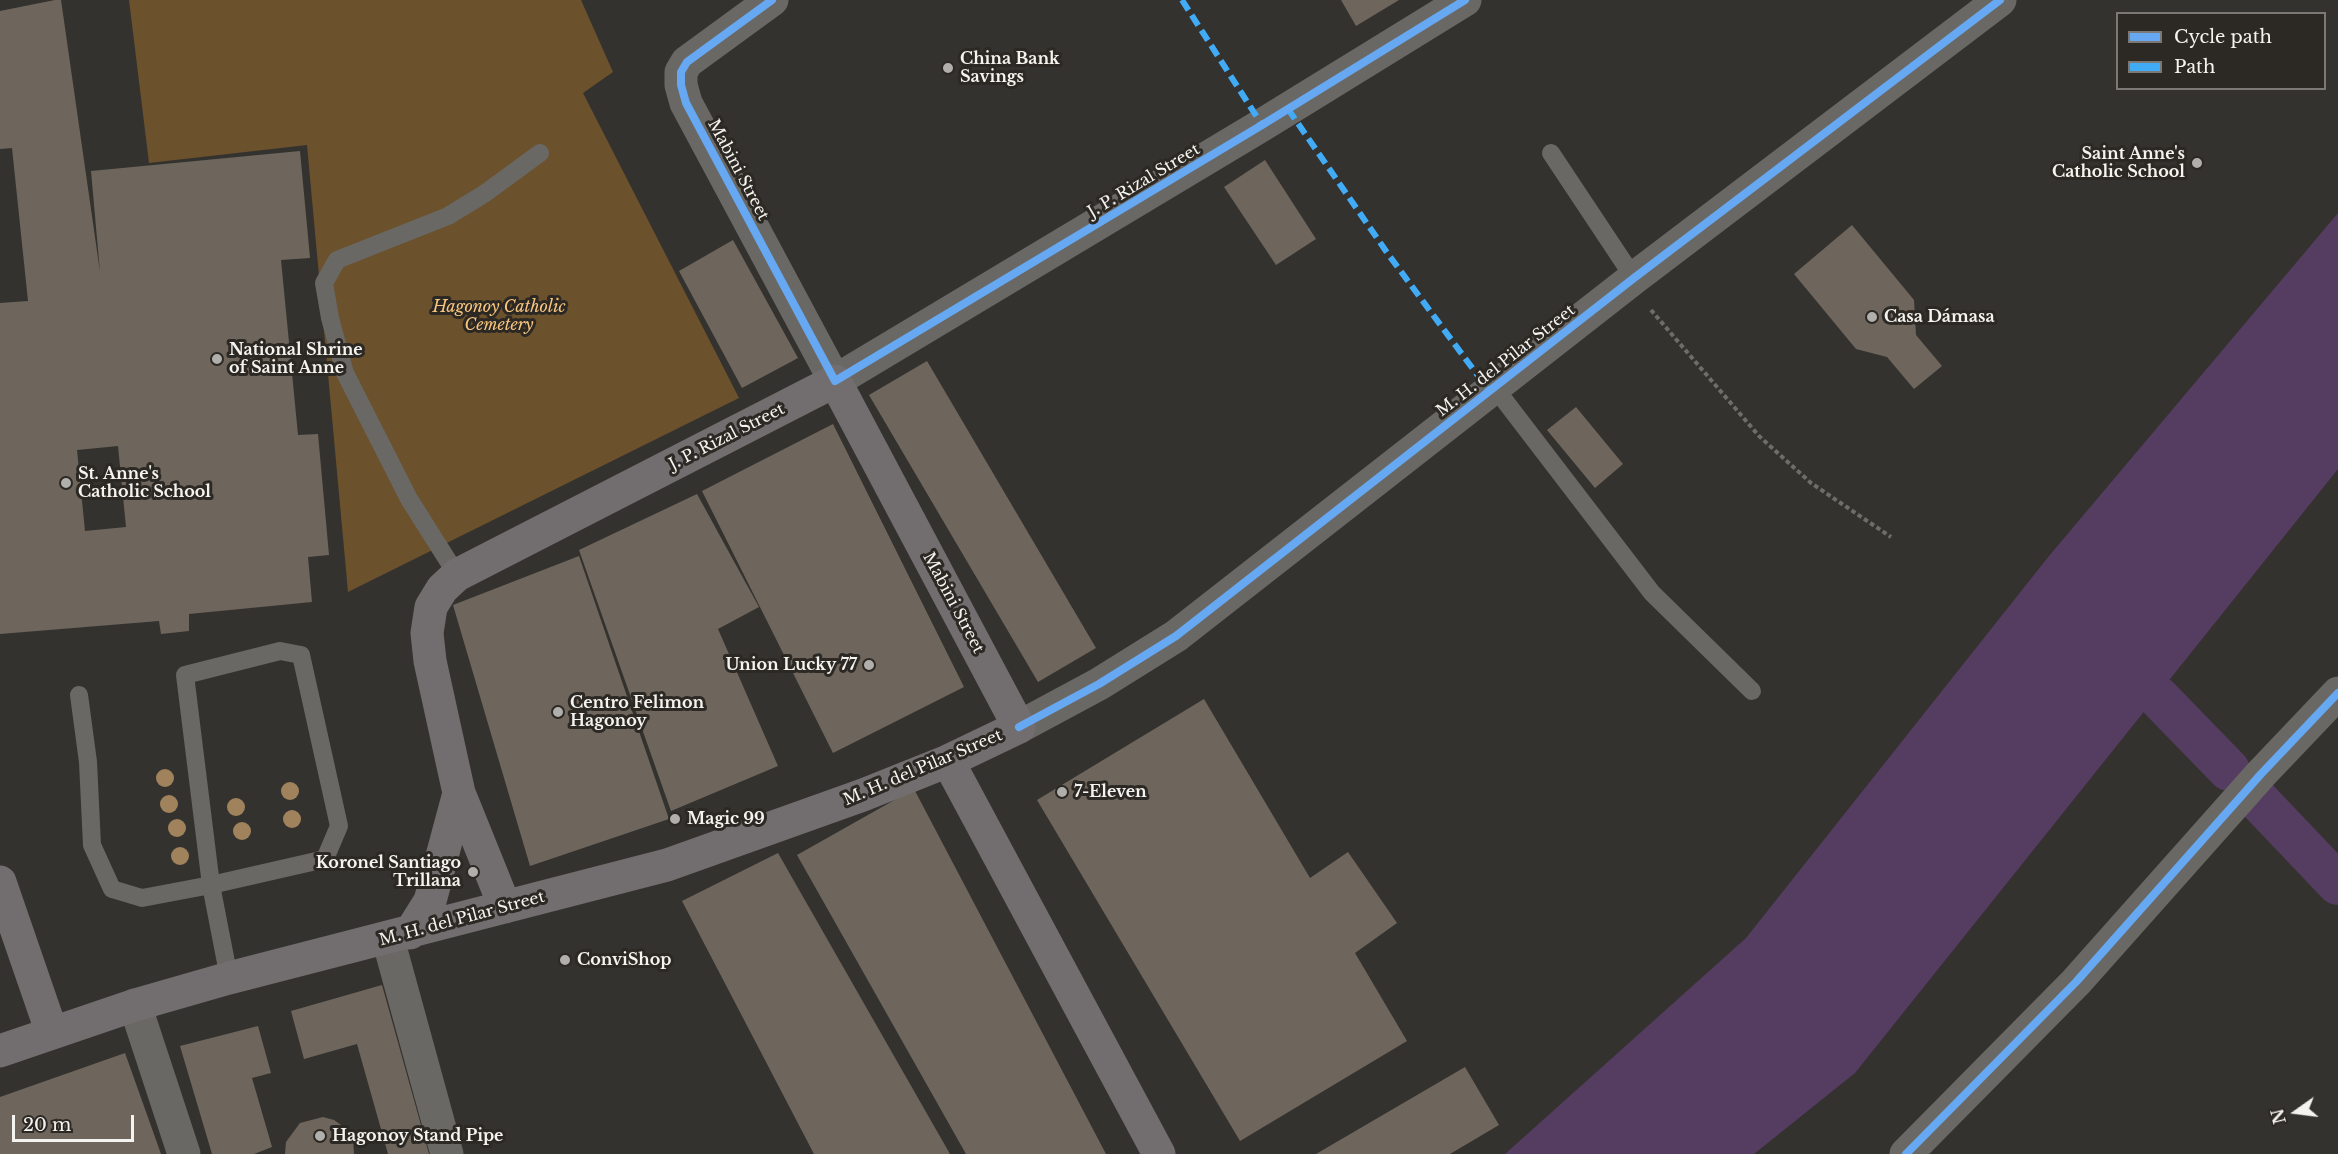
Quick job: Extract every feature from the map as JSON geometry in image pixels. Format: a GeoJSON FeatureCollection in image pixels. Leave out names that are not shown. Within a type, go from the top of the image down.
{"type":"FeatureCollection","features":[{"type":"Feature","properties":{"kind":"main road","name":"J. P. Rizal Street"},"geometry":{"type":"LineString","coordinates":[[506,907],[459,793],[430,661],[428,633],[431,607],[442,589],[457,575],[835,381]]}},
{"type":"Feature","properties":{"kind":"main road","name":"Mabini Street"},"geometry":{"type":"LineString","coordinates":[[835,381],[1018,727]]}},
{"type":"Feature","properties":{"kind":"main road","name":"M. H. del Pilar Street"},"geometry":{"type":"LineString","coordinates":[[0,1051],[135,1005],[229,978],[667,865],[768,831],[948,761],[1018,727]]}},
{"type":"Feature","properties":{"kind":"main road"},"geometry":{"type":"LineString","coordinates":[[948,761],[1159,1154]]}},
{"type":"Feature","properties":{"kind":"main road","name":"J. P. Rizal Street"},"geometry":{"type":"LineString","coordinates":[[399,936],[430,901],[459,793]]}},
{"type":"Feature","properties":{"kind":"main road"},"geometry":{"type":"LineString","coordinates":[[0,882],[52,1033]]}},
{"type":"Feature","properties":{"kind":"street","name":"Mabini Street"},"geometry":{"type":"LineString","coordinates":[[772,0],[687,62],[681,72],[681,85],[686,103],[835,381]]}},
{"type":"Feature","properties":{"kind":"street","name":"J. P. Rizal Street"},"geometry":{"type":"LineString","coordinates":[[835,381],[1262,125],[1465,0]]}},
{"type":"Feature","properties":{"kind":"street","name":"M. H. del Pilar Street"},"geometry":{"type":"LineString","coordinates":[[1018,727],[1099,684],[1176,636],[1631,281],[2000,0]]}},
{"type":"Feature","properties":{"kind":"street"},"geometry":{"type":"LineString","coordinates":[[1906,1154],[2076,982],[2261,774],[2338,693]]}},
{"type":"Feature","properties":{"kind":"street"},"geometry":{"type":"LineString","coordinates":[[399,936],[447,1154]]}},
{"type":"Feature","properties":{"kind":"street"},"geometry":{"type":"LineString","coordinates":[[135,1005],[184,1154]]}},
{"type":"Feature","properties":{"kind":"lane"},"geometry":{"type":"LineString","coordinates":[[457,575],[409,498],[345,373],[330,318],[324,282],[337,260],[448,216],[540,153]]}},
{"type":"Feature","properties":{"kind":"lane"},"geometry":{"type":"LineString","coordinates":[[1551,153],[1631,281]]}},
{"type":"Feature","properties":{"kind":"lane"},"geometry":{"type":"LineString","coordinates":[[1495,388],[1652,593],[1752,691]]}},
{"type":"Feature","properties":{"kind":"lane"},"geometry":{"type":"LineString","coordinates":[[79,695],[88,762],[92,845],[112,889],[142,898],[211,885],[325,859],[339,826],[301,655],[280,651],[185,675],[211,885],[229,978]]}},
{"type":"Feature","properties":{"kind":"path"},"geometry":{"type":"LineString","coordinates":[[1631,281],[1759,436],[1810,483],[1891,537]]}},
{"type":"Feature","properties":{"kind":"green space","name":"Hagonoy Catholic Cemetery"},"geometry":{"type":"Polygon","coordinates":[[[129,0],[581,0],[613,72],[583,93],[739,398],[348,592],[307,145],[149,163],[129,0]]]}},
{"type":"Feature","properties":{"kind":"shaded area"},"geometry":{"type":"Polygon","coordinates":[[[2338,213],[2338,469],[1855,1073],[1754,1154],[1505,1154],[1746,938],[2049,556],[2338,213]]]}},
{"type":"Feature","properties":{"kind":"building"},"geometry":{"type":"Polygon","coordinates":[[[61,0],[100,272],[91,171],[300,151],[310,258],[281,260],[298,435],[318,434],[329,555],[308,557],[312,602],[189,614],[189,631],[161,634],[159,621],[0,634],[0,303],[28,301],[12,148],[0,149],[0,11],[61,0]],[[118,446],[77,450],[85,531],[126,527],[118,446]]]}},
{"type":"Feature","properties":{"kind":"building"},"geometry":{"type":"Polygon","coordinates":[[[1341,0],[1399,0],[1356,26],[1341,0]]]}},
{"type":"Feature","properties":{"kind":"building"},"geometry":{"type":"Polygon","coordinates":[[[1265,160],[1316,239],[1276,265],[1224,187],[1265,160]]]}},
{"type":"Feature","properties":{"kind":"building","name":"Casa Dámasa"},"geometry":{"type":"Polygon","coordinates":[[[1852,225],[1914,300],[1916,335],[1942,366],[1914,389],[1887,357],[1856,349],[1794,274],[1852,225]]]}},
{"type":"Feature","properties":{"kind":"building"},"geometry":{"type":"Polygon","coordinates":[[[733,240],[798,358],[742,388],[679,271],[733,240]]]}},
{"type":"Feature","properties":{"kind":"building"},"geometry":{"type":"Polygon","coordinates":[[[927,361],[1096,648],[1038,682],[869,395],[927,361]]]}},
{"type":"Feature","properties":{"kind":"building"},"geometry":{"type":"Polygon","coordinates":[[[1576,407],[1623,464],[1595,488],[1547,430],[1576,407]]]}},
{"type":"Feature","properties":{"kind":"building"},"geometry":{"type":"Polygon","coordinates":[[[833,424],[964,687],[833,753],[702,491],[833,424]]]}},
{"type":"Feature","properties":{"kind":"building"},"geometry":{"type":"Polygon","coordinates":[[[697,494],[759,607],[718,629],[778,766],[671,811],[579,550],[697,494]]]}},
{"type":"Feature","properties":{"kind":"building","name":"Centro Felimon Hagonoy"},"geometry":{"type":"Polygon","coordinates":[[[579,556],[669,819],[530,866],[453,605],[579,556]]]}},
{"type":"Feature","properties":{"kind":"building"},"geometry":{"type":"Polygon","coordinates":[[[1204,699],[1310,878],[1348,852],[1397,923],[1355,953],[1407,1041],[1240,1141],[1037,800],[1204,699]]]}},
{"type":"Feature","properties":{"kind":"building"},"geometry":{"type":"Polygon","coordinates":[[[914,789],[1106,1154],[966,1154],[797,855],[914,789]]]}},
{"type":"Feature","properties":{"kind":"building"},"geometry":{"type":"Polygon","coordinates":[[[778,853],[950,1154],[814,1154],[682,901],[778,853]]]}},
{"type":"Feature","properties":{"kind":"building"},"geometry":{"type":"Polygon","coordinates":[[[382,985],[429,1154],[388,1154],[357,1044],[304,1059],[291,1011],[382,985]]]}},
{"type":"Feature","properties":{"kind":"building"},"geometry":{"type":"Polygon","coordinates":[[[258,1026],[271,1073],[252,1078],[272,1147],[254,1154],[212,1154],[180,1046],[258,1026]]]}},
{"type":"Feature","properties":{"kind":"building"},"geometry":{"type":"Polygon","coordinates":[[[125,1053],[161,1154],[0,1154],[0,1097],[125,1053]]]}},
{"type":"Feature","properties":{"kind":"building"},"geometry":{"type":"Polygon","coordinates":[[[1465,1067],[1499,1125],[1450,1154],[1316,1154],[1465,1067]]]}},
{"type":"Feature","properties":{"kind":"building","name":"Hagonoy Stand Pipe"},"geometry":{"type":"Polygon","coordinates":[[[323,1117],[334,1120],[344,1127],[353,1140],[354,1154],[285,1154],[286,1142],[300,1123],[323,1117]]]}},
{"type":"Feature","properties":{"kind":"waterway"},"geometry":{"type":"LineString","coordinates":[[2158,697],[2229,770]]}},
{"type":"Feature","properties":{"kind":"waterway"},"geometry":{"type":"LineString","coordinates":[[2259,801],[2338,884]]}},
{"type":"Feature","properties":{"kind":"marked path"},"geometry":{"type":"LineString","coordinates":[[1182,0],[1262,125]]}},
{"type":"Feature","properties":{"kind":"marked path"},"geometry":{"type":"LineString","coordinates":[[1288,109],[1388,254],[1490,392]]}},
{"type":"Feature","properties":{"kind":"cycle path"},"geometry":{"type":"LineString","coordinates":[[772,0],[687,62],[681,72],[681,85],[686,103],[835,381],[1262,125],[1465,0]]}},
{"type":"Feature","properties":{"kind":"cycle path"},"geometry":{"type":"LineString","coordinates":[[1019,727],[1099,684],[1176,636],[1634,278],[2000,0]]}},
{"type":"Feature","properties":{"kind":"cycle path"},"geometry":{"type":"LineString","coordinates":[[1906,1154],[2076,982],[2261,774],[2338,693]]}},
{"type":"Feature","properties":{"kind":"place","name":"China Bank Savings"},"geometry":{"type":"Point","coordinates":[948,68]}},
{"type":"Feature","properties":{"kind":"place","name":"Saint Anne's Catholic School"},"geometry":{"type":"Point","coordinates":[2197,163]}},
{"type":"Feature","properties":{"kind":"place","name":"Casa Dámasa"},"geometry":{"type":"Point","coordinates":[1872,317]}},
{"type":"Feature","properties":{"kind":"place","name":"National Shrine of Saint Anne"},"geometry":{"type":"Point","coordinates":[217,359]}},
{"type":"Feature","properties":{"kind":"place","name":"St. Anne's Catholic School"},"geometry":{"type":"Point","coordinates":[66,483]}},
{"type":"Feature","properties":{"kind":"place","name":"Union Lucky 77"},"geometry":{"type":"Point","coordinates":[869,665]}},
{"type":"Feature","properties":{"kind":"place","name":"Centro Felimon Hagonoy"},"geometry":{"type":"Point","coordinates":[558,712]}},
{"type":"Feature","properties":{"kind":"place","name":"7-Eleven"},"geometry":{"type":"Point","coordinates":[1062,792]}},
{"type":"Feature","properties":{"kind":"place","name":"Magic 99"},"geometry":{"type":"Point","coordinates":[675,819]}},
{"type":"Feature","properties":{"kind":"place","name":"Koronel Santiago Trillana"},"geometry":{"type":"Point","coordinates":[473,872]}},
{"type":"Feature","properties":{"kind":"place","name":"ConviShop"},"geometry":{"type":"Point","coordinates":[565,960]}},
{"type":"Feature","properties":{"kind":"place","name":"Hagonoy Stand Pipe"},"geometry":{"type":"Point","coordinates":[320,1136]}}]}
